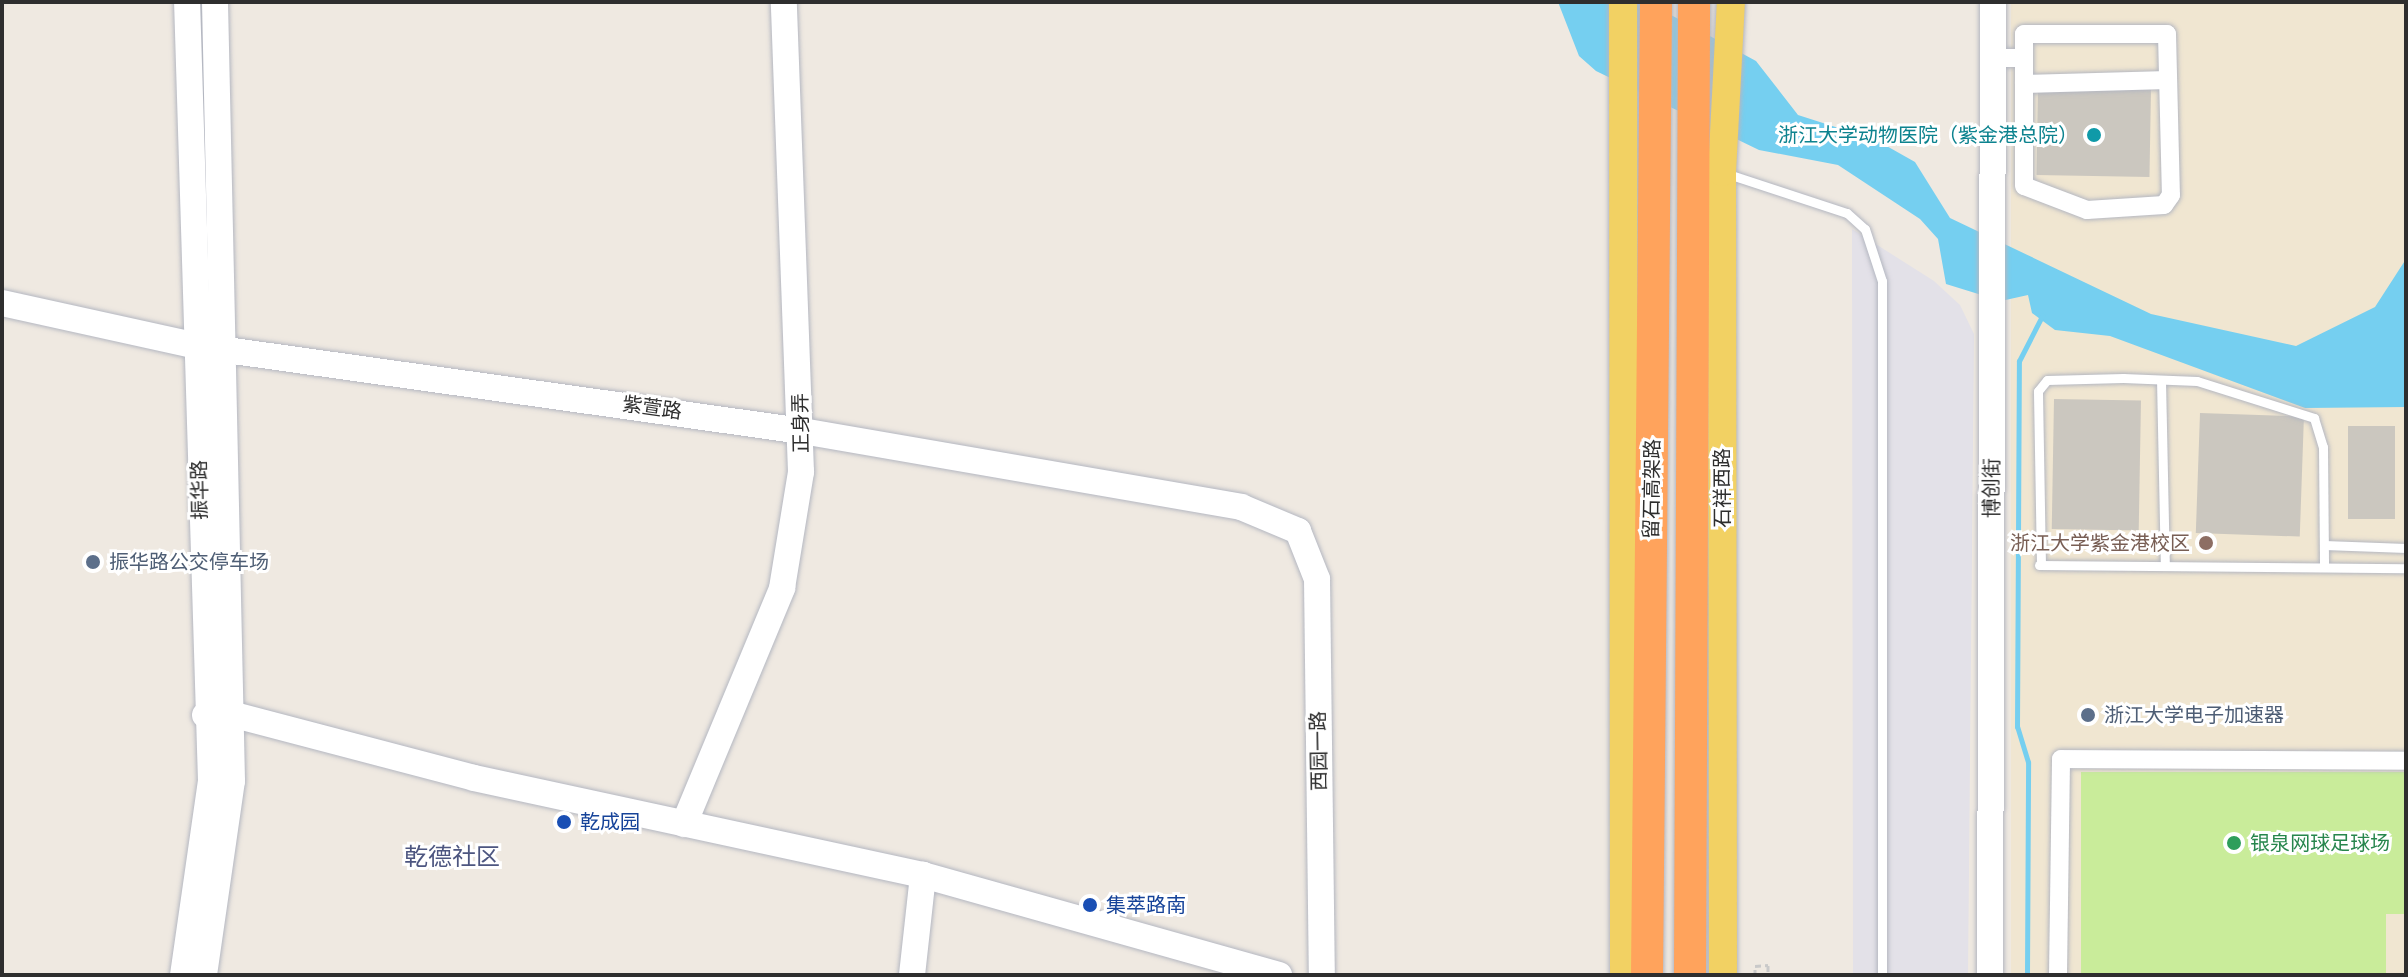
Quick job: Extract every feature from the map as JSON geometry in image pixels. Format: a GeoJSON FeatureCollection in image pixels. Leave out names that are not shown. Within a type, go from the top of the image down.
{"type":"FeatureCollection","features":[{"type":"Feature","properties":{"kind":"highway","name":"留石高架路"},"geometry":{"type":"LineString","coordinates":[[1647,975],[1656,2]]}},
{"type":"Feature","properties":{"kind":"highway","name":"留石高架路"},"geometry":{"type":"LineString","coordinates":[[1690,975],[1694,2]]}},
{"type":"Feature","properties":{"kind":"main road"},"geometry":{"type":"LineString","coordinates":[[1623,2],[1620,98],[1624,975]]}},
{"type":"Feature","properties":{"kind":"main road","name":"石祥西路"},"geometry":{"type":"LineString","coordinates":[[1723,975],[1724,161],[1730,10]]}},
{"type":"Feature","properties":{"kind":"street","name":"振华路"},"geometry":{"type":"LineString","coordinates":[[187,2],[198,346],[216,714],[232,781],[204,975]]}},
{"type":"Feature","properties":{"kind":"street","name":"振华路"},"geometry":{"type":"LineString","coordinates":[[183,975],[211,781],[216,714],[227,346],[215,2]]}},
{"type":"Feature","properties":{"kind":"street","name":"正身弄"},"geometry":{"type":"LineString","coordinates":[[684,824],[782,588],[802,431],[784,2]]}},
{"type":"Feature","properties":{"kind":"street","name":"博创街"},"geometry":{"type":"LineString","coordinates":[[1990,975],[1993,2]]}},
{"type":"Feature","properties":{"kind":"street"},"geometry":{"type":"LineString","coordinates":[[2024,34],[2167,34],[2171,195],[2155,211],[2087,210],[2024,186],[2024,58],[2024,34]]}},
{"type":"Feature","properties":{"kind":"street"},"geometry":{"type":"LineString","coordinates":[[1993,58],[2024,58]]}},
{"type":"Feature","properties":{"kind":"street"},"geometry":{"type":"LineString","coordinates":[[2024,84],[2168,80]]}},
{"type":"Feature","properties":{"kind":"street","name":"紫萱路"},"geometry":{"type":"LineString","coordinates":[[2,303],[198,346],[227,346],[802,431],[1241,507],[1298,531]]}},
{"type":"Feature","properties":{"kind":"street","name":"西园一路"},"geometry":{"type":"LineString","coordinates":[[1298,531],[1317,579],[1322,975]]}},
{"type":"Feature","properties":{"kind":"street"},"geometry":{"type":"LineString","coordinates":[[216,714],[684,824],[923,875],[1279,975]]}},
{"type":"Feature","properties":{"kind":"street"},"geometry":{"type":"LineString","coordinates":[[2058,975],[2061,759],[2406,761]]}},
{"type":"Feature","properties":{"kind":"street"},"geometry":{"type":"LineString","coordinates":[[912,975],[923,875]]}},
{"type":"Feature","properties":{"kind":"lane"},"geometry":{"type":"LineString","coordinates":[[1724,161],[1847,213],[1865,229],[1882,281],[1882,975]]}},
{"type":"Feature","properties":{"kind":"lane"},"geometry":{"type":"LineString","coordinates":[[2324,567],[2323,447],[2314,418],[2197,381],[2068,378],[2047,380],[2038,391],[2038,565],[2406,568]]}},
{"type":"Feature","properties":{"kind":"lane"},"geometry":{"type":"LineString","coordinates":[[2161,380],[2165,566]]}},
{"type":"Feature","properties":{"kind":"lane"},"geometry":{"type":"LineString","coordinates":[[2324,545],[2406,548]]}},
{"type":"Feature","properties":{"kind":"path"},"geometry":{"type":"LineString","coordinates":[[1755,975],[1755,966],[1768,965],[1768,975]]}},
{"type":"Feature","properties":{"kind":"path"},"geometry":{"type":"LineString","coordinates":[[1579,975],[1588,975]]}},
{"type":"Feature","properties":{"kind":"shaded area","name":"浙江大学紫金港校区"},"geometry":{"type":"Polygon","coordinates":[[[2011,2],[2406,2],[2406,975],[2011,975],[2011,2]]]}},
{"type":"Feature","properties":{"kind":"shaded area"},"geometry":{"type":"Polygon","coordinates":[[[1852,229],[1934,281],[1960,305],[1974,334],[1968,975],[1853,975],[1852,229]]]}},
{"type":"Feature","properties":{"kind":"green space","name":"银泉网球足球场"},"geometry":{"type":"Polygon","coordinates":[[[2081,772],[2406,772],[2406,914],[2386,914],[2386,975],[2081,975],[2081,772]]]}},
{"type":"Feature","properties":{"kind":"water"},"geometry":{"type":"Polygon","coordinates":[[[1558,2],[1647,2],[1756,61],[1798,115],[1876,140],[1915,162],[1950,218],[2151,314],[2296,346],[2375,307],[2406,259],[2406,407],[2305,408],[2110,336],[2055,330],[2032,313],[2028,295],[2001,301],[1946,284],[1938,239],[1920,219],[1838,165],[1759,150],[1596,71],[1579,56],[1558,2]]]}},
{"type":"Feature","properties":{"kind":"building","name":"浙江大学动物医院（紫金港总院）"},"geometry":{"type":"Polygon","coordinates":[[[2038,87],[2151,89],[2149,177],[2036,175],[2038,87]]]}},
{"type":"Feature","properties":{"kind":"building"},"geometry":{"type":"Polygon","coordinates":[[[2054,399],[2141,401],[2139,530],[2052,529],[2054,399]]]}},
{"type":"Feature","properties":{"kind":"building"},"geometry":{"type":"Polygon","coordinates":[[[2200,413],[2304,417],[2300,537],[2196,533],[2200,413]]]}},
{"type":"Feature","properties":{"kind":"building"},"geometry":{"type":"Polygon","coordinates":[[[2348,426],[2395,426],[2395,519],[2348,519],[2348,426]]]}},
{"type":"Feature","properties":{"kind":"waterway"},"geometry":{"type":"LineString","coordinates":[[2027,975],[2028,762],[2017,727],[2019,361],[2042,316]]}},
{"type":"Feature","properties":{"kind":"place","name":"浙江大学动物医院（紫金港总院）"},"geometry":{"type":"Point","coordinates":[2094,135]}},
{"type":"Feature","properties":{"kind":"place","name":"浙江大学紫金港校区"},"geometry":{"type":"Point","coordinates":[2206,543]}},
{"type":"Feature","properties":{"kind":"place","name":"振华路公交停车场"},"geometry":{"type":"Point","coordinates":[93,562]}},
{"type":"Feature","properties":{"kind":"place","name":"浙江大学电子加速器"},"geometry":{"type":"Point","coordinates":[2088,715]}},
{"type":"Feature","properties":{"kind":"place","name":"乾成园"},"geometry":{"type":"Point","coordinates":[564,822]}},
{"type":"Feature","properties":{"kind":"place","name":"银泉网球足球场"},"geometry":{"type":"Point","coordinates":[2234,843]}},
{"type":"Feature","properties":{"kind":"place","name":"集萃路南"},"geometry":{"type":"Point","coordinates":[1090,905]}},
{"type":"Feature","properties":{"kind":"district","name":"乾德社区"},"geometry":{"type":"Point","coordinates":[452,858]}}]}
